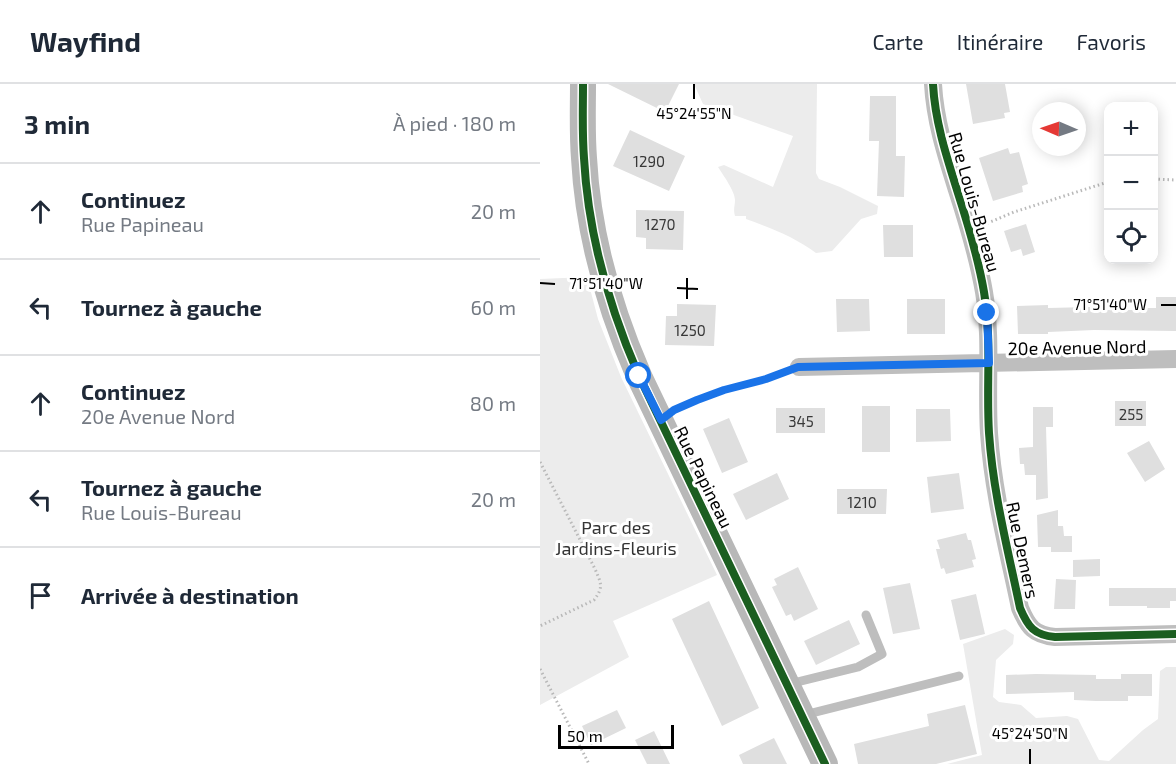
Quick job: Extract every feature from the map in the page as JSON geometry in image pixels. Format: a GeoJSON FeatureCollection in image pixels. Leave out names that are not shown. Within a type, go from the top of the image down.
{"type":"FeatureCollection","features":[{"type":"Feature","properties":{"kind":"street","name":"Rue Papineau"},"geometry":{"type":"LineString","coordinates":[[583,84],[584,158],[588,202],[603,276],[628,351],[825,764]]}},
{"type":"Feature","properties":{"kind":"street","name":"Rue Louis-Bureau"},"geometry":{"type":"LineString","coordinates":[[933,84],[940,136],[978,262],[987,313],[989,363]]}},
{"type":"Feature","properties":{"kind":"street","name":"20e Avenue Nord"},"geometry":{"type":"LineString","coordinates":[[798,367],[1176,359]]}},
{"type":"Feature","properties":{"kind":"street","name":"Rue Demers"},"geometry":{"type":"LineString","coordinates":[[989,363],[989,421],[993,473],[1020,609],[1026,621],[1042,636],[1176,634]]}},
{"type":"Feature","properties":{"kind":"lane"},"geometry":{"type":"LineString","coordinates":[[787,685],[858,667],[882,654],[866,615]]}},
{"type":"Feature","properties":{"kind":"lane"},"geometry":{"type":"LineString","coordinates":[[801,715],[959,676]]}},
{"type":"Feature","properties":{"kind":"path"},"geometry":{"type":"LineString","coordinates":[[1158,179],[1176,180]]}},
{"type":"Feature","properties":{"kind":"path"},"geometry":{"type":"LineString","coordinates":[[970,230],[1014,212],[1104,183]]}},
{"type":"Feature","properties":{"kind":"path"},"geometry":{"type":"LineString","coordinates":[[661,420],[674,410],[697,400],[798,367]]}},
{"type":"Feature","properties":{"kind":"path"},"geometry":{"type":"LineString","coordinates":[[540,462],[595,569],[600,583],[600,592],[594,600],[540,626]]}},
{"type":"Feature","properties":{"kind":"path"},"geometry":{"type":"LineString","coordinates":[[540,669],[589,764]]}},
{"type":"Feature","properties":{"kind":"green space"},"geometry":{"type":"Polygon","coordinates":[[[694,84],[817,84],[816,173],[819,179],[878,206],[877,214],[861,219],[832,251],[816,253],[774,229],[746,219],[746,216],[735,216],[733,192],[718,167],[724,165],[773,187],[793,136],[703,104],[694,84]]]}},
{"type":"Feature","properties":{"kind":"green space","name":"Parc des Jardins-Fleuris"},"geometry":{"type":"Polygon","coordinates":[[[587,277],[598,319],[621,377],[717,575],[613,621],[629,657],[540,705],[540,279],[587,277]]]}},
{"type":"Feature","properties":{"kind":"green space"},"geometry":{"type":"Polygon","coordinates":[[[1005,629],[1014,635],[1013,644],[996,660],[993,697],[999,702],[1021,705],[1036,718],[1067,716],[1078,719],[1099,760],[1109,761],[1158,719],[1160,671],[1166,667],[1176,667],[1176,764],[947,764],[982,755],[963,644],[1005,629]]]}},
{"type":"Feature","properties":{"kind":"building"},"geometry":{"type":"Polygon","coordinates":[[[608,84],[679,84],[665,112],[608,84]]]}},
{"type":"Feature","properties":{"kind":"building"},"geometry":{"type":"Polygon","coordinates":[[[966,84],[1005,84],[1010,112],[1004,113],[1005,118],[973,124],[966,84]]]}},
{"type":"Feature","properties":{"kind":"building"},"geometry":{"type":"Polygon","coordinates":[[[870,96],[896,96],[896,156],[905,156],[904,197],[877,196],[879,141],[869,141],[870,96]]]}},
{"type":"Feature","properties":{"kind":"building"},"geometry":{"type":"Polygon","coordinates":[[[630,130],[685,156],[669,191],[613,166],[630,130]]]}},
{"type":"Feature","properties":{"kind":"building"},"geometry":{"type":"Polygon","coordinates":[[[1008,148],[1010,154],[1019,152],[1028,184],[1022,186],[1023,192],[993,201],[979,158],[1008,148]]]}},
{"type":"Feature","properties":{"kind":"building"},"geometry":{"type":"Polygon","coordinates":[[[636,210],[684,211],[683,250],[646,249],[646,238],[636,237],[636,210]]]}},
{"type":"Feature","properties":{"kind":"building"},"geometry":{"type":"Polygon","coordinates":[[[1026,224],[1035,252],[1023,256],[1021,249],[1011,252],[1004,231],[1026,224]]]}},
{"type":"Feature","properties":{"kind":"building"},"geometry":{"type":"Polygon","coordinates":[[[883,225],[913,225],[913,257],[884,257],[883,225]]]}},
{"type":"Feature","properties":{"kind":"building"},"geometry":{"type":"Polygon","coordinates":[[[1156,297],[1176,297],[1176,331],[1094,330],[1018,334],[1017,306],[1048,305],[1048,308],[1090,307],[1090,310],[1147,310],[1147,308],[1156,308],[1156,297]]]}},
{"type":"Feature","properties":{"kind":"building"},"geometry":{"type":"Polygon","coordinates":[[[836,299],[869,299],[870,331],[837,332],[836,299]]]}},
{"type":"Feature","properties":{"kind":"building"},"geometry":{"type":"Polygon","coordinates":[[[907,299],[945,299],[945,334],[907,334],[907,299]]]}},
{"type":"Feature","properties":{"kind":"building"},"geometry":{"type":"Polygon","coordinates":[[[677,304],[716,305],[714,346],[665,345],[666,316],[677,316],[677,304]]]}},
{"type":"Feature","properties":{"kind":"building"},"geometry":{"type":"Polygon","coordinates":[[[1115,401],[1146,401],[1146,426],[1115,426],[1115,401]]]}},
{"type":"Feature","properties":{"kind":"building"},"geometry":{"type":"Polygon","coordinates":[[[862,406],[890,406],[890,452],[862,452],[862,406]]]}},
{"type":"Feature","properties":{"kind":"building"},"geometry":{"type":"Polygon","coordinates":[[[1033,407],[1053,407],[1053,427],[1046,427],[1048,498],[1036,500],[1036,475],[1025,475],[1024,464],[1020,464],[1019,448],[1033,447],[1033,407]]]}},
{"type":"Feature","properties":{"kind":"building"},"geometry":{"type":"Polygon","coordinates":[[[776,408],[825,408],[825,433],[776,433],[776,408]]]}},
{"type":"Feature","properties":{"kind":"building"},"geometry":{"type":"Polygon","coordinates":[[[916,409],[950,409],[951,441],[916,442],[916,409]]]}},
{"type":"Feature","properties":{"kind":"building"},"geometry":{"type":"Polygon","coordinates":[[[729,418],[748,462],[722,473],[703,429],[729,418]]]}},
{"type":"Feature","properties":{"kind":"building"},"geometry":{"type":"Polygon","coordinates":[[[1149,441],[1165,469],[1145,482],[1127,453],[1149,441]]]}},
{"type":"Feature","properties":{"kind":"building"},"geometry":{"type":"Polygon","coordinates":[[[777,473],[789,499],[746,520],[733,494],[777,473]]]}},
{"type":"Feature","properties":{"kind":"building"},"geometry":{"type":"Polygon","coordinates":[[[959,473],[964,509],[931,513],[927,477],[959,473]]]}},
{"type":"Feature","properties":{"kind":"building"},"geometry":{"type":"Polygon","coordinates":[[[837,489],[887,489],[886,514],[837,514],[837,489]]]}},
{"type":"Feature","properties":{"kind":"building"},"geometry":{"type":"Polygon","coordinates":[[[1058,510],[1058,526],[1063,526],[1064,536],[1072,536],[1072,552],[1051,552],[1051,547],[1038,547],[1037,515],[1058,510]]]}},
{"type":"Feature","properties":{"kind":"building"},"geometry":{"type":"Polygon","coordinates":[[[966,533],[968,540],[971,540],[976,559],[972,560],[974,567],[946,574],[944,568],[941,569],[936,549],[940,549],[937,540],[966,533]]]}},
{"type":"Feature","properties":{"kind":"building"},"geometry":{"type":"Polygon","coordinates":[[[1100,559],[1100,576],[1073,577],[1073,560],[1100,559]]]}},
{"type":"Feature","properties":{"kind":"building"},"geometry":{"type":"Polygon","coordinates":[[[798,567],[818,609],[794,621],[791,614],[786,616],[772,587],[777,585],[774,579],[798,567]]]}},
{"type":"Feature","properties":{"kind":"building"},"geometry":{"type":"Polygon","coordinates":[[[1056,579],[1076,580],[1075,609],[1054,609],[1056,579]]]}},
{"type":"Feature","properties":{"kind":"building"},"geometry":{"type":"Polygon","coordinates":[[[910,583],[920,629],[893,634],[883,588],[910,583]]]}},
{"type":"Feature","properties":{"kind":"building"},"geometry":{"type":"Polygon","coordinates":[[[1109,588],[1176,588],[1176,601],[1170,601],[1170,608],[1109,606],[1109,588]]]}},
{"type":"Feature","properties":{"kind":"building"},"geometry":{"type":"Polygon","coordinates":[[[976,594],[985,634],[960,640],[951,600],[976,594]]]}},
{"type":"Feature","properties":{"kind":"building"},"geometry":{"type":"Polygon","coordinates":[[[709,601],[759,708],[722,726],[672,619],[709,601]]]}},
{"type":"Feature","properties":{"kind":"building"},"geometry":{"type":"Polygon","coordinates":[[[849,620],[860,644],[816,665],[804,641],[849,620]]]}},
{"type":"Feature","properties":{"kind":"building"},"geometry":{"type":"Polygon","coordinates":[[[1121,674],[1152,674],[1152,696],[1128,696],[1128,701],[1096,701],[1074,700],[1074,692],[1006,694],[1006,675],[1096,675],[1096,679],[1121,679],[1121,674]]]}},
{"type":"Feature","properties":{"kind":"building"},"geometry":{"type":"Polygon","coordinates":[[[965,705],[977,754],[936,764],[858,764],[854,744],[929,726],[927,714],[965,705]]]}},
{"type":"Feature","properties":{"kind":"building"},"geometry":{"type":"Polygon","coordinates":[[[617,710],[626,728],[591,745],[582,726],[617,710]]]}},
{"type":"Feature","properties":{"kind":"building"},"geometry":{"type":"Polygon","coordinates":[[[654,731],[670,764],[647,764],[635,740],[654,731]]]}},
{"type":"Feature","properties":{"kind":"building"},"geometry":{"type":"Polygon","coordinates":[[[774,738],[787,764],[743,764],[739,755],[774,738]]]}},
{"type":"Feature","properties":{"kind":"cycle path"},"geometry":{"type":"LineString","coordinates":[[583,84],[583,149],[590,214],[595,242],[618,323],[639,376],[825,764]]}},
{"type":"Feature","properties":{"kind":"cycle path"},"geometry":{"type":"LineString","coordinates":[[933,84],[942,138],[979,266],[984,292],[988,327],[988,415],[991,455],[1001,521],[1020,608],[1033,629],[1048,636],[1176,634]]}},
{"type":"Feature","properties":{"kind":"route"},"geometry":{"type":"LineString","coordinates":[[639,376],[661,420],[674,410],[697,400],[798,367],[989,363],[987,313]]}}]}
